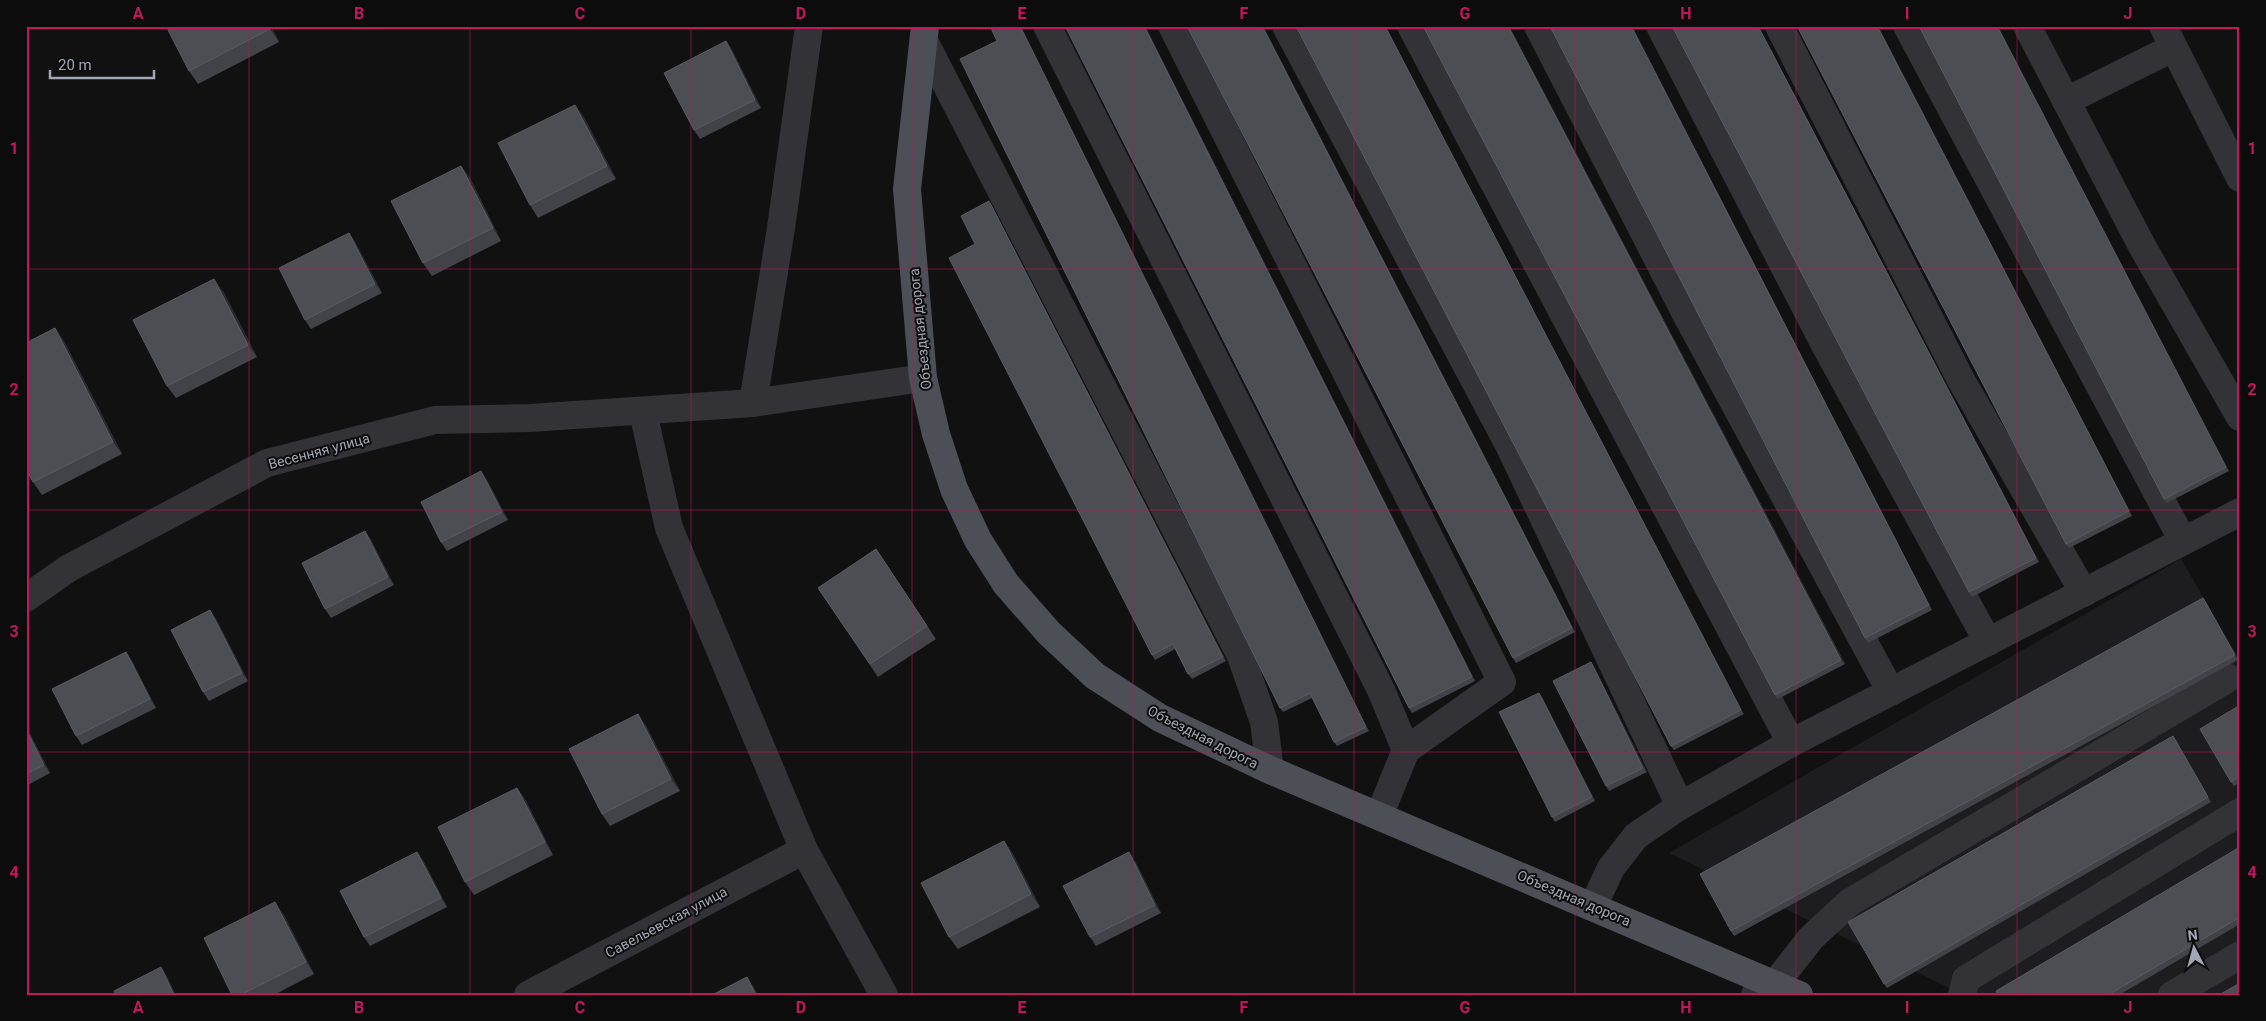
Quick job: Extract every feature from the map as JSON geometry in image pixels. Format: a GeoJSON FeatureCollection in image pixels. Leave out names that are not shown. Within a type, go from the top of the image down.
{"type":"FeatureCollection","features":[{"type":"Feature","properties":{"kind":"main road","name":"Объездная дорога"},"geometry":{"type":"LineString","coordinates":[[924,34],[907,189],[923,378],[936,434],[954,489],[978,540],[1006,584],[1049,633],[1095,676],[1160,718],[1270,770],[1593,906],[1776,991]]}},
{"type":"Feature","properties":{"kind":"street"},"geometry":{"type":"LineString","coordinates":[[753,403],[781,228],[809,26]]}},
{"type":"Feature","properties":{"kind":"street"},"geometry":{"type":"LineString","coordinates":[[1047,26],[1377,681],[1406,750]]}},
{"type":"Feature","properties":{"kind":"street"},"geometry":{"type":"LineString","coordinates":[[1172,26],[1502,682],[1406,750],[1379,816]]}},
{"type":"Feature","properties":{"kind":"street"},"geometry":{"type":"LineString","coordinates":[[1286,26],[1510,447],[1680,806]]}},
{"type":"Feature","properties":{"kind":"street"},"geometry":{"type":"LineString","coordinates":[[1412,26],[1791,743]]}},
{"type":"Feature","properties":{"kind":"street"},"geometry":{"type":"LineString","coordinates":[[1538,26],[1686,314],[1891,692]]}},
{"type":"Feature","properties":{"kind":"street"},"geometry":{"type":"LineString","coordinates":[[1660,26],[1825,345],[1988,642]]}},
{"type":"Feature","properties":{"kind":"street"},"geometry":{"type":"LineString","coordinates":[[1779,26],[1962,380],[2084,593]]}},
{"type":"Feature","properties":{"kind":"street"},"geometry":{"type":"LineString","coordinates":[[1907,26],[1998,199],[2183,541]]}},
{"type":"Feature","properties":{"kind":"street"},"geometry":{"type":"LineString","coordinates":[[2027,26],[2142,246],[2240,417]]}},
{"type":"Feature","properties":{"kind":"street"},"geometry":{"type":"LineString","coordinates":[[924,34],[1241,656],[1264,722],[1270,770]]}},
{"type":"Feature","properties":{"kind":"street"},"geometry":{"type":"LineString","coordinates":[[2066,101],[2168,37],[2240,178]]}},
{"type":"Feature","properties":{"kind":"street","name":"Весенняя улица"},"geometry":{"type":"LineString","coordinates":[[26,598],[69,568],[267,463],[435,420],[530,418],[644,412],[753,403],[923,378]]}},
{"type":"Feature","properties":{"kind":"street"},"geometry":{"type":"LineString","coordinates":[[644,412],[669,528],[804,850],[884,995]]}},
{"type":"Feature","properties":{"kind":"street"},"geometry":{"type":"LineString","coordinates":[[1593,906],[1611,868],[1636,836],[1680,806],[1791,743],[2240,512]]}},
{"type":"Feature","properties":{"kind":"street"},"geometry":{"type":"LineString","coordinates":[[1776,991],[1811,938],[1850,902],[2229,678]]}},
{"type":"Feature","properties":{"kind":"street"},"geometry":{"type":"LineString","coordinates":[[1962,995],[1966,979],[2240,812]]}},
{"type":"Feature","properties":{"kind":"street","name":"Савельевская улица"},"geometry":{"type":"LineString","coordinates":[[528,995],[804,850]]}},
{"type":"Feature","properties":{"kind":"street"},"geometry":{"type":"LineString","coordinates":[[2172,995],[2240,955]]}},
{"type":"Feature","properties":{"kind":"shaded area"},"geometry":{"type":"Polygon","coordinates":[[[2181,559],[2240,660],[2240,995],[1964,995],[1669,853],[2181,559]]]}},
{"type":"Feature","properties":{"kind":"building"},"geometry":{"type":"Polygon","coordinates":[[[166,26],[268,26],[270,29],[189,71],[166,26]]]}},
{"type":"Feature","properties":{"kind":"building"},"geometry":{"type":"Polygon","coordinates":[[[990,26],[1020,26],[1366,727],[1334,742],[1310,693],[1280,708],[960,59],[997,41],[990,26]]]}},
{"type":"Feature","properties":{"kind":"building"},"geometry":{"type":"Polygon","coordinates":[[[1065,26],[1144,26],[1472,677],[1409,708],[1065,26]]]}},
{"type":"Feature","properties":{"kind":"building"},"geometry":{"type":"Polygon","coordinates":[[[1187,26],[1262,26],[1572,628],[1513,658],[1187,26]]]}},
{"type":"Feature","properties":{"kind":"building"},"geometry":{"type":"Polygon","coordinates":[[[1296,26],[1385,26],[1741,710],[1671,746],[1296,26]]]}},
{"type":"Feature","properties":{"kind":"building"},"geometry":{"type":"Polygon","coordinates":[[[1423,26],[1508,26],[1841,660],[1775,695],[1423,26]]]}},
{"type":"Feature","properties":{"kind":"building"},"geometry":{"type":"Polygon","coordinates":[[[1550,26],[1631,26],[1929,605],[1865,638],[1550,26]]]}},
{"type":"Feature","properties":{"kind":"building"},"geometry":{"type":"Polygon","coordinates":[[[1672,26],[1758,26],[2036,558],[1969,592],[1672,26]]]}},
{"type":"Feature","properties":{"kind":"building"},"geometry":{"type":"Polygon","coordinates":[[[1797,26],[1877,26],[2129,511],[2066,544],[1797,26]]]}},
{"type":"Feature","properties":{"kind":"building"},"geometry":{"type":"Polygon","coordinates":[[[1919,26],[1997,26],[2226,467],[2164,499],[1919,26]]]}},
{"type":"Feature","properties":{"kind":"building"},"geometry":{"type":"Polygon","coordinates":[[[726,41],[755,100],[694,130],[664,73],[726,41]]]}},
{"type":"Feature","properties":{"kind":"building"},"geometry":{"type":"Polygon","coordinates":[[[575,105],[607,166],[530,205],[498,143],[575,105]]]}},
{"type":"Feature","properties":{"kind":"building"},"geometry":{"type":"Polygon","coordinates":[[[461,166],[493,228],[423,263],[391,201],[461,166]]]}},
{"type":"Feature","properties":{"kind":"building"},"geometry":{"type":"Polygon","coordinates":[[[989,201],[1223,657],[1188,674],[1173,644],[1152,655],[949,258],[975,244],[961,216],[989,201]]]}},
{"type":"Feature","properties":{"kind":"building"},"geometry":{"type":"Polygon","coordinates":[[[349,233],[375,284],[305,320],[279,268],[349,233]]]}},
{"type":"Feature","properties":{"kind":"building"},"geometry":{"type":"Polygon","coordinates":[[[214,279],[248,345],[167,386],[133,320],[214,279]]]}},
{"type":"Feature","properties":{"kind":"building"},"geometry":{"type":"Polygon","coordinates":[[[55,328],[113,442],[33,482],[26,469],[26,343],[55,328]]]}},
{"type":"Feature","properties":{"kind":"building"},"geometry":{"type":"Polygon","coordinates":[[[481,471],[502,512],[441,542],[421,502],[481,471]]]}},
{"type":"Feature","properties":{"kind":"building"},"geometry":{"type":"Polygon","coordinates":[[[365,531],[388,577],[325,609],[302,563],[365,531]]]}},
{"type":"Feature","properties":{"kind":"building"},"geometry":{"type":"Polygon","coordinates":[[[876,549],[927,626],[870,664],[818,588],[876,549]]]}},
{"type":"Feature","properties":{"kind":"building"},"geometry":{"type":"Polygon","coordinates":[[[2203,598],[2235,655],[1731,931],[1700,874],[2203,598]]]}},
{"type":"Feature","properties":{"kind":"building"},"geometry":{"type":"Polygon","coordinates":[[[210,610],[242,673],[203,692],[171,630],[210,610]]]}},
{"type":"Feature","properties":{"kind":"building"},"geometry":{"type":"Polygon","coordinates":[[[126,652],[150,699],[76,736],[52,689],[126,652]]]}},
{"type":"Feature","properties":{"kind":"building"},"geometry":{"type":"Polygon","coordinates":[[[1591,662],[1643,768],[1606,786],[1553,681],[1591,662]]]}},
{"type":"Feature","properties":{"kind":"building"},"geometry":{"type":"Polygon","coordinates":[[[1539,693],[1592,797],[1552,817],[1499,712],[1539,693]]]}},
{"type":"Feature","properties":{"kind":"building"},"geometry":{"type":"Polygon","coordinates":[[[2237,707],[2240,711],[2240,776],[2231,782],[2200,729],[2237,707]]]}},
{"type":"Feature","properties":{"kind":"building"},"geometry":{"type":"Polygon","coordinates":[[[638,714],[671,779],[602,814],[569,749],[638,714]]]}},
{"type":"Feature","properties":{"kind":"building"},"geometry":{"type":"Polygon","coordinates":[[[26,729],[44,765],[26,774],[26,729]]]}},
{"type":"Feature","properties":{"kind":"building"},"geometry":{"type":"Polygon","coordinates":[[[2173,736],[2208,797],[1884,984],[1848,922],[2173,736]]]}},
{"type":"Feature","properties":{"kind":"building"},"geometry":{"type":"Polygon","coordinates":[[[517,788],[545,842],[465,882],[438,827],[517,788]]]}},
{"type":"Feature","properties":{"kind":"building"},"geometry":{"type":"Polygon","coordinates":[[[1004,841],[1031,894],[949,937],[921,883],[1004,841]]]}},
{"type":"Feature","properties":{"kind":"building"},"geometry":{"type":"Polygon","coordinates":[[[2240,847],[2240,917],[2108,995],[1998,995],[1996,991],[2240,847]]]}},
{"type":"Feature","properties":{"kind":"building"},"geometry":{"type":"Polygon","coordinates":[[[417,852],[441,898],[364,937],[340,891],[417,852]]]}},
{"type":"Feature","properties":{"kind":"building"},"geometry":{"type":"Polygon","coordinates":[[[1129,852],[1155,905],[1090,937],[1063,886],[1129,852]]]}},
{"type":"Feature","properties":{"kind":"building"},"geometry":{"type":"Polygon","coordinates":[[[275,902],[306,962],[240,995],[232,995],[204,938],[275,902]]]}},
{"type":"Feature","properties":{"kind":"building"},"geometry":{"type":"Polygon","coordinates":[[[161,967],[174,995],[116,995],[114,991],[161,967]]]}},
{"type":"Feature","properties":{"kind":"building"},"geometry":{"type":"Polygon","coordinates":[[[747,977],[756,995],[712,995],[747,977]]]}},
{"type":"Feature","properties":{"kind":"building"},"geometry":{"type":"Polygon","coordinates":[[[2240,983],[2240,995],[2219,995],[2240,983]]]}}]}
